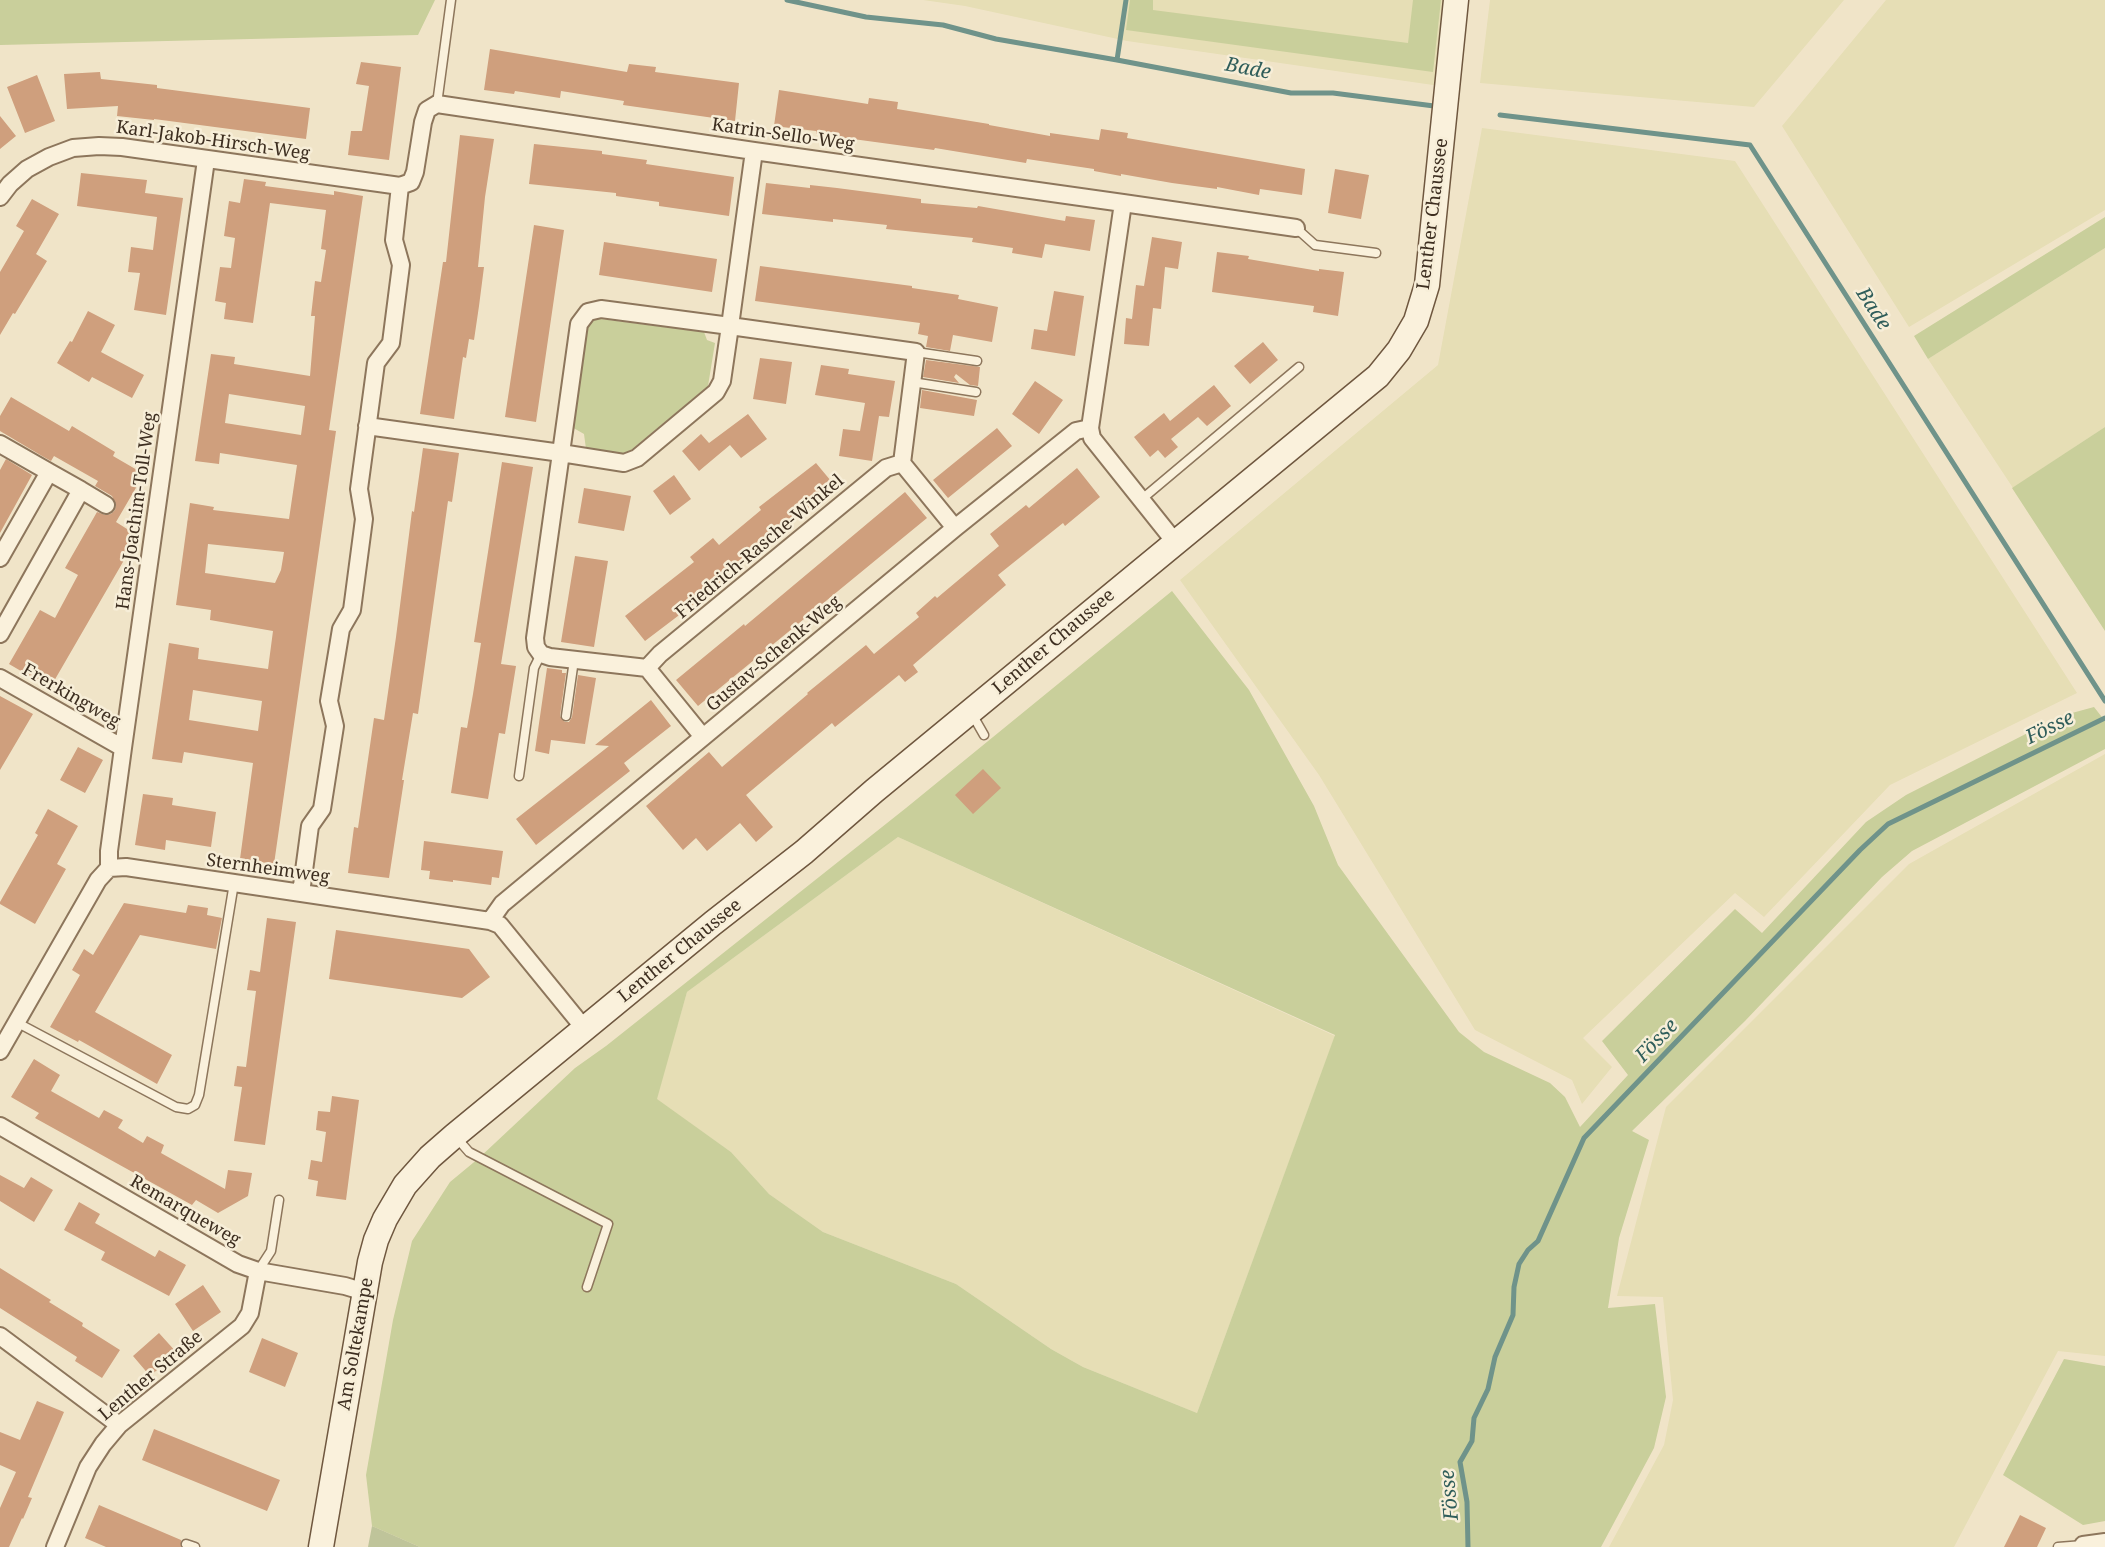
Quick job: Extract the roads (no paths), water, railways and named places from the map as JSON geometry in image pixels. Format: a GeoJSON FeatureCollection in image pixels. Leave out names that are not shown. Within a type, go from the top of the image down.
{"type":"FeatureCollection","features":[{"type":"Feature","properties":{"kind":"street","name":"Lenther Chaussee"},"geometry":{"type":"LineString","coordinates":[[430,1157],[584,1028],[804,852],[970,711],[1377,376],[1399,350],[1416,321],[1427,285],[1456,0]]}},
{"type":"Feature","properties":{"kind":"street","name":"Katrin-Sello-Weg"},"geometry":{"type":"LineString","coordinates":[[437,104],[1296,228]]}},
{"type":"Feature","properties":{"kind":"street"},"geometry":{"type":"LineString","coordinates":[[301,893],[310,826],[322,809],[335,726],[329,701],[341,629],[352,610],[357,578],[364,519],[359,489],[376,363],[390,343],[392,332],[401,265],[394,240],[400,186],[411,182],[427,110],[437,104]]}},
{"type":"Feature","properties":{"kind":"street","name":"Karl-Jakob-Hirsch-Weg"},"geometry":{"type":"LineString","coordinates":[[0,197],[10,184],[27,170],[49,157],[73,148],[99,146],[122,147],[400,186]]}},
{"type":"Feature","properties":{"kind":"street"},"geometry":{"type":"LineString","coordinates":[[367,426],[624,463],[637,458],[716,392],[722,381],[754,151]]}},
{"type":"Feature","properties":{"kind":"street","name":"Hans-Joachim-Toll-Weg"},"geometry":{"type":"LineString","coordinates":[[109,868],[109,851],[123,748],[206,160]]}},
{"type":"Feature","properties":{"kind":"street"},"geometry":{"type":"LineString","coordinates":[[1123,202],[1090,428],[1092,438],[1175,542]]}},
{"type":"Feature","properties":{"kind":"street"},"geometry":{"type":"LineString","coordinates":[[703,737],[647,668],[541,654],[536,647],[535,638],[579,324],[588,312],[601,309],[916,352],[902,463],[955,528]]}},
{"type":"Feature","properties":{"kind":"street","name":"Gustav-Schenk-Weg"},"geometry":{"type":"LineString","coordinates":[[490,921],[502,904],[955,528],[1076,431],[1090,428]]}},
{"type":"Feature","properties":{"kind":"street"},"geometry":{"type":"LineString","coordinates":[[0,444],[106,505]]}},
{"type":"Feature","properties":{"kind":"street","name":"Friedrich-Rasche-Winkel"},"geometry":{"type":"LineString","coordinates":[[647,668],[660,654],[886,468],[902,463]]}},
{"type":"Feature","properties":{"kind":"street"},"geometry":{"type":"LineString","coordinates":[[0,558],[49,472]]}},
{"type":"Feature","properties":{"kind":"street"},"geometry":{"type":"LineString","coordinates":[[0,634],[81,490]]}},
{"type":"Feature","properties":{"kind":"street","name":"Frerkingweg"},"geometry":{"type":"LineString","coordinates":[[0,678],[123,748]]}},
{"type":"Feature","properties":{"kind":"street","name":"Sternheimweg"},"geometry":{"type":"LineString","coordinates":[[109,868],[126,867],[490,921]]}},
{"type":"Feature","properties":{"kind":"street"},"geometry":{"type":"LineString","coordinates":[[0,1051],[98,880],[109,868]]}},
{"type":"Feature","properties":{"kind":"street"},"geometry":{"type":"LineString","coordinates":[[490,921],[500,925],[584,1028]]}},
{"type":"Feature","properties":{"kind":"street","name":"Remarqueweg"},"geometry":{"type":"LineString","coordinates":[[0,1126],[237,1264],[258,1271],[345,1286],[364,1292]]}},
{"type":"Feature","properties":{"kind":"street","name":"Am Soltekampe"},"geometry":{"type":"LineString","coordinates":[[321,1547],[364,1292],[376,1240],[405,1185],[430,1157]]}},
{"type":"Feature","properties":{"kind":"street","name":"Lenther Straße"},"geometry":{"type":"LineString","coordinates":[[55,1547],[88,1467],[103,1444],[119,1425],[242,1326],[250,1313],[258,1271]]}},
{"type":"Feature","properties":{"kind":"street"},"geometry":{"type":"LineString","coordinates":[[0,1336],[119,1425]]}},
{"type":"Feature","properties":{"kind":"street"},"geometry":{"type":"LineString","coordinates":[[2083,1546],[2105,1542]]}},
{"type":"Feature","properties":{"kind":"lane"},"geometry":{"type":"LineString","coordinates":[[437,104],[451,0]]}},
{"type":"Feature","properties":{"kind":"lane"},"geometry":{"type":"LineString","coordinates":[[1296,228],[1315,245],[1376,253]]}},
{"type":"Feature","properties":{"kind":"lane"},"geometry":{"type":"LineString","coordinates":[[916,352],[977,361]]}},
{"type":"Feature","properties":{"kind":"lane"},"geometry":{"type":"LineString","coordinates":[[1142,499],[1299,367]]}},
{"type":"Feature","properties":{"kind":"lane"},"geometry":{"type":"LineString","coordinates":[[912,382],[976,392]]}},
{"type":"Feature","properties":{"kind":"lane"},"geometry":{"type":"LineString","coordinates":[[519,776],[534,668],[541,654]]}},
{"type":"Feature","properties":{"kind":"lane"},"geometry":{"type":"LineString","coordinates":[[566,716],[574,660]]}},
{"type":"Feature","properties":{"kind":"lane"},"geometry":{"type":"LineString","coordinates":[[970,711],[984,735]]}},
{"type":"Feature","properties":{"kind":"lane"},"geometry":{"type":"LineString","coordinates":[[16,1022],[176,1107],[188,1108],[195,1105],[199,1095],[234,884]]}},
{"type":"Feature","properties":{"kind":"lane"},"geometry":{"type":"LineString","coordinates":[[454,1136],[469,1152],[608,1224],[587,1287]]}},
{"type":"Feature","properties":{"kind":"lane"},"geometry":{"type":"LineString","coordinates":[[258,1271],[271,1251],[279,1200]]}},
{"type":"Feature","properties":{"kind":"lane"},"geometry":{"type":"LineString","coordinates":[[2058,1547],[2083,1546]]}},
{"type":"Feature","properties":{"kind":"waterway"},"geometry":{"type":"LineString","coordinates":[[787,0],[866,17],[943,25],[996,39],[1117,60]]}},
{"type":"Feature","properties":{"kind":"waterway","name":"Bade"},"geometry":{"type":"LineString","coordinates":[[1126,0],[1117,60],[1291,93],[1333,93],[1434,106]]}},
{"type":"Feature","properties":{"kind":"waterway","name":"Bade"},"geometry":{"type":"LineString","coordinates":[[1500,115],[1750,145],[2105,701]]}},
{"type":"Feature","properties":{"kind":"waterway","name":"Fösse"},"geometry":{"type":"LineString","coordinates":[[1468,1547],[1467,1502],[1460,1462],[1472,1441],[1474,1418],[1488,1389],[1495,1357],[1513,1315],[1514,1287],[1519,1264],[1528,1250],[1538,1241],[1584,1138],[1860,850],[1888,824],[2105,718]]}}]}
